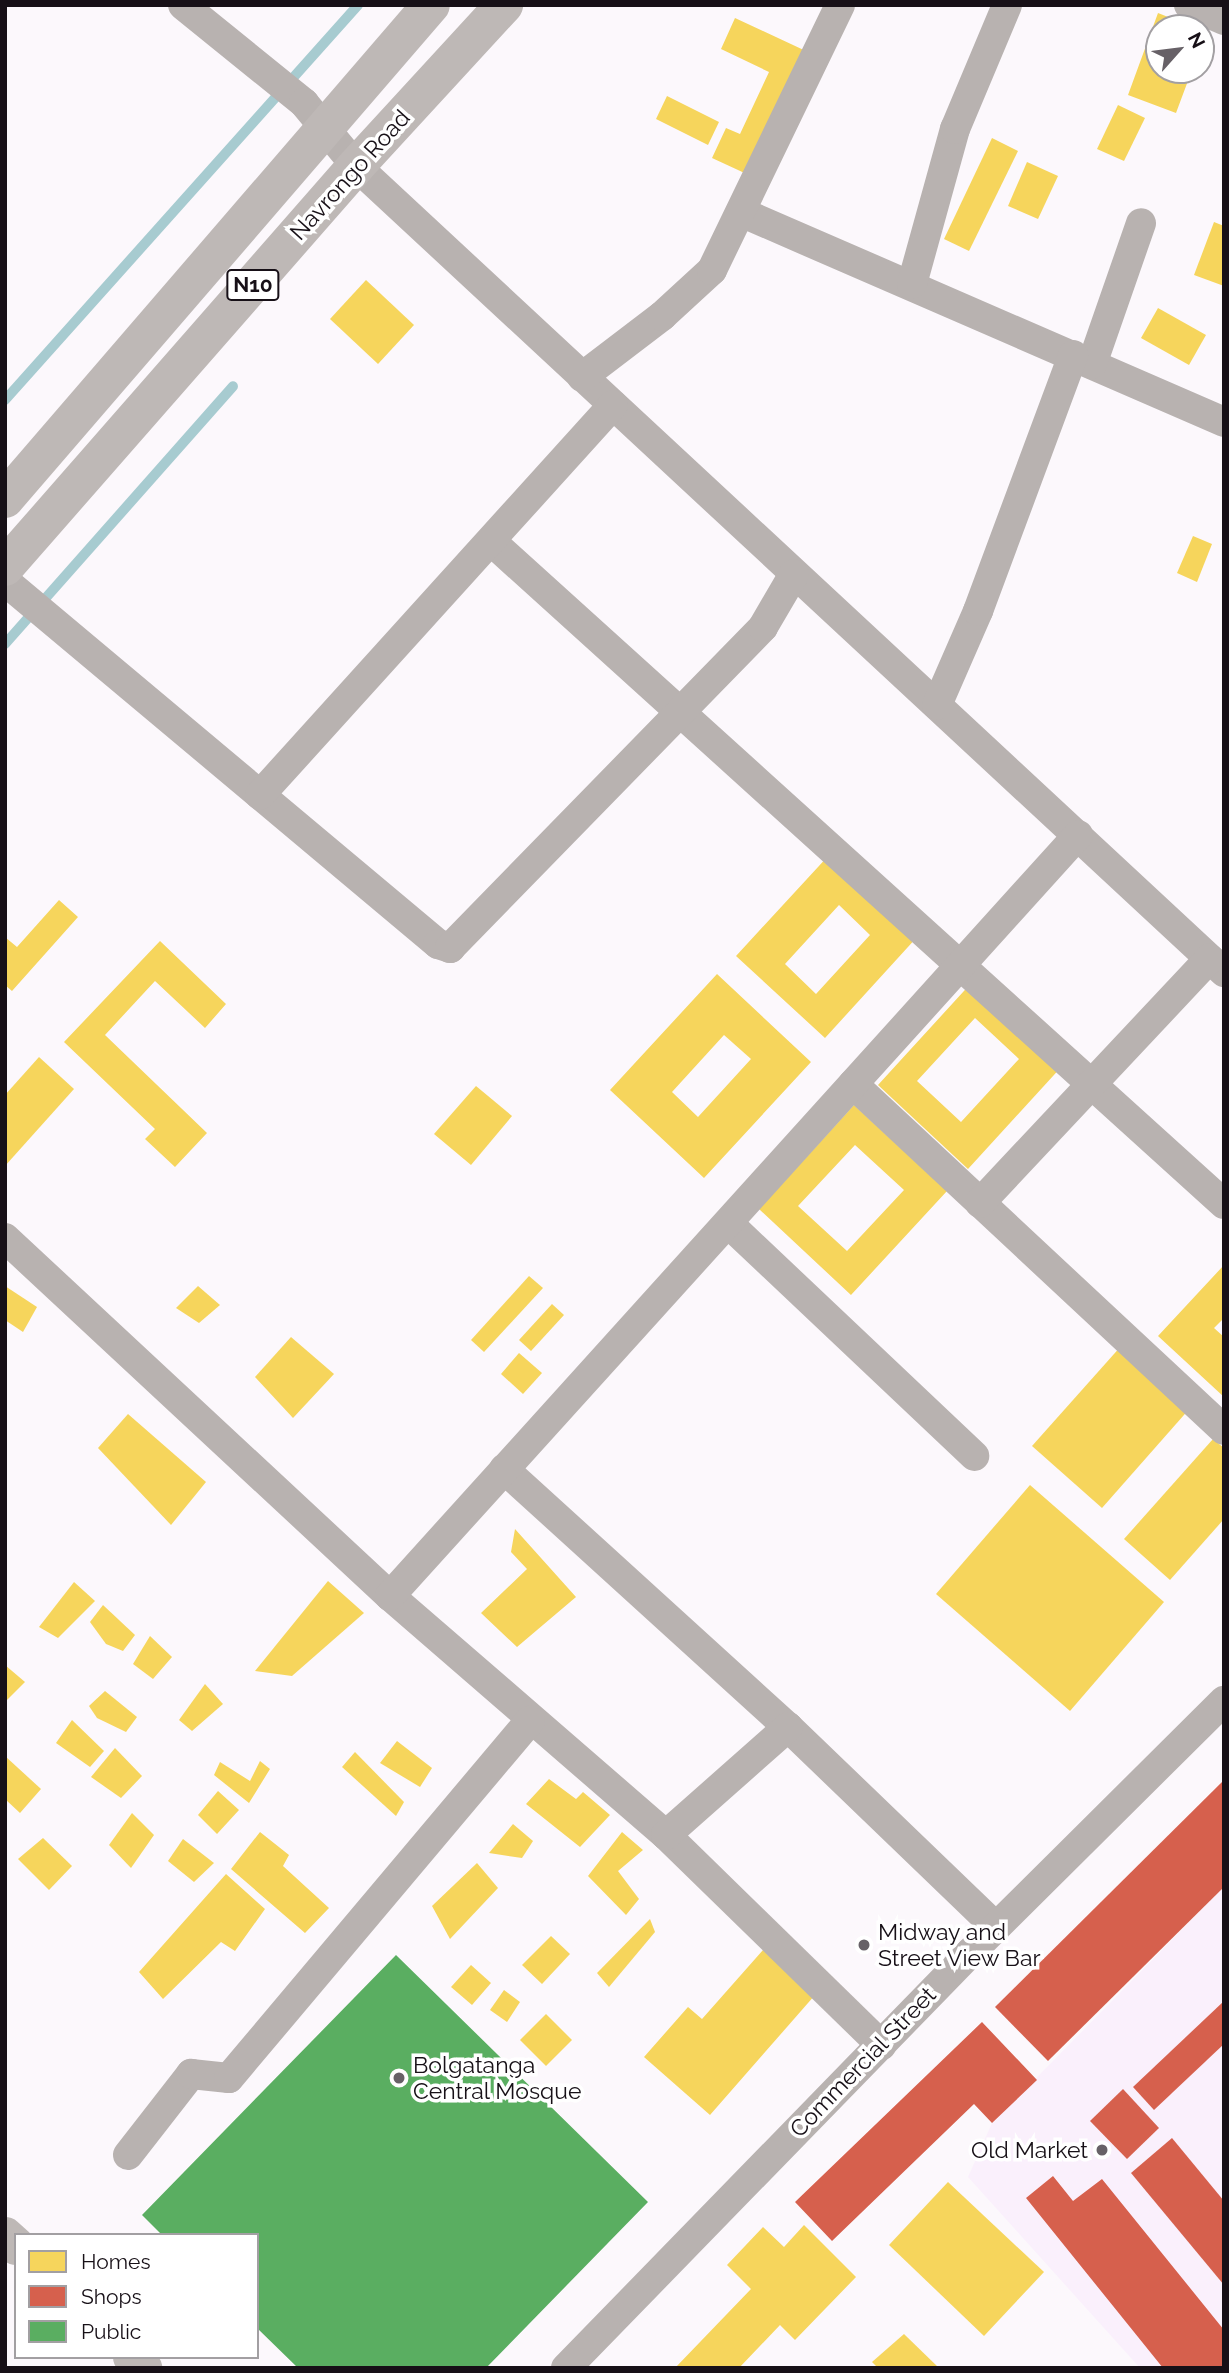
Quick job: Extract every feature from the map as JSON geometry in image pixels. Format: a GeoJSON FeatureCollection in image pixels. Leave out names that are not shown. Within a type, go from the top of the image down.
{"type":"FeatureCollection","features":[{"type":"Feature","properties":{"kind":"highway","name":"Navrongo Road"},"geometry":{"type":"LineString","coordinates":[[5,499],[328,130],[432,5]]}},
{"type":"Feature","properties":{"kind":"highway","name":"Navrongo Road"},"geometry":{"type":"LineString","coordinates":[[5,567],[356,166],[504,5]]}},
{"type":"Feature","properties":{"kind":"street"},"geometry":{"type":"LineString","coordinates":[[183,5],[304,103],[356,166],[1217,966],[1091,1084],[980,1203]]}},
{"type":"Feature","properties":{"kind":"street"},"geometry":{"type":"LineString","coordinates":[[582,377],[662,317],[712,270],[743,214],[840,5]]}},
{"type":"Feature","properties":{"kind":"street"},"geometry":{"type":"LineString","coordinates":[[912,284],[955,129],[1007,5]]}},
{"type":"Feature","properties":{"kind":"street"},"geometry":{"type":"LineString","coordinates":[[1189,5],[1224,20]]}},
{"type":"Feature","properties":{"kind":"street"},"geometry":{"type":"LineString","coordinates":[[743,214],[912,284],[1224,422]]}},
{"type":"Feature","properties":{"kind":"street"},"geometry":{"type":"LineString","coordinates":[[937,705],[1140,223]]}},
{"type":"Feature","properties":{"kind":"street"},"geometry":{"type":"LineString","coordinates":[[260,795],[613,405]]}},
{"type":"Feature","properties":{"kind":"street"},"geometry":{"type":"LineString","coordinates":[[491,541],[1224,1204]]}},
{"type":"Feature","properties":{"kind":"street"},"geometry":{"type":"LineString","coordinates":[[5,581],[438,944],[450,948],[762,627],[794,574]]}},
{"type":"Feature","properties":{"kind":"street"},"geometry":{"type":"LineString","coordinates":[[390,1596],[1078,835]]}},
{"type":"Feature","properties":{"kind":"street"},"geometry":{"type":"LineString","coordinates":[[853,1084],[1224,1430]]}},
{"type":"Feature","properties":{"kind":"street"},"geometry":{"type":"LineString","coordinates":[[728,1223],[974,1456]]}},
{"type":"Feature","properties":{"kind":"street"},"geometry":{"type":"LineString","coordinates":[[5,1238],[390,1596],[530,1721],[666,1835],[881,2045]]}},
{"type":"Feature","properties":{"kind":"street"},"geometry":{"type":"LineString","coordinates":[[504,1469],[788,1727],[996,1927]]}},
{"type":"Feature","properties":{"kind":"street","name":"Commercial Street"},"geometry":{"type":"LineString","coordinates":[[566,2368],[996,1927],[1224,1701]]}},
{"type":"Feature","properties":{"kind":"street"},"geometry":{"type":"LineString","coordinates":[[128,2155],[191,2074],[229,2078],[530,1721]]}},
{"type":"Feature","properties":{"kind":"street"},"geometry":{"type":"LineString","coordinates":[[666,1835],[788,1727]]}},
{"type":"Feature","properties":{"kind":"shaded area","name":"Old Market"},"geometry":{"type":"Polygon","coordinates":[[[1224,1887],[1224,2368],[1140,2368],[968,2177],[992,2123],[1224,1887]]]}},
{"type":"Feature","properties":{"kind":"building: Homes"},"geometry":{"type":"Polygon","coordinates":[[[735,18],[808,52],[751,176],[712,158],[726,128],[740,134],[769,72],[721,49],[735,18]]]}},
{"type":"Feature","properties":{"kind":"building: Homes"},"geometry":{"type":"Polygon","coordinates":[[[1145,49],[1145,84],[1187,84],[1176,113],[1128,95],[1145,49]]]}},
{"type":"Feature","properties":{"kind":"building: Homes"},"geometry":{"type":"Polygon","coordinates":[[[667,96],[719,122],[708,145],[656,119],[667,96]]]}},
{"type":"Feature","properties":{"kind":"building: Homes"},"geometry":{"type":"Polygon","coordinates":[[[1118,105],[1145,118],[1124,161],[1097,149],[1118,105]]]}},
{"type":"Feature","properties":{"kind":"building: Homes"},"geometry":{"type":"Polygon","coordinates":[[[992,138],[1018,151],[969,251],[944,239],[992,138]]]}},
{"type":"Feature","properties":{"kind":"building: Homes"},"geometry":{"type":"Polygon","coordinates":[[[1027,162],[1058,176],[1038,219],[1008,206],[1027,162]]]}},
{"type":"Feature","properties":{"kind":"building: Homes"},"geometry":{"type":"Polygon","coordinates":[[[1214,222],[1224,226],[1224,286],[1194,275],[1214,222]]]}},
{"type":"Feature","properties":{"kind":"building: Homes"},"geometry":{"type":"Polygon","coordinates":[[[366,280],[414,325],[378,364],[330,319],[366,280]]]}},
{"type":"Feature","properties":{"kind":"building: Homes"},"geometry":{"type":"Polygon","coordinates":[[[1158,308],[1206,335],[1189,365],[1141,338],[1158,308]]]}},
{"type":"Feature","properties":{"kind":"building: Homes"},"geometry":{"type":"Polygon","coordinates":[[[1193,536],[1212,544],[1197,582],[1177,573],[1193,536]]]}},
{"type":"Feature","properties":{"kind":"building: Homes"},"geometry":{"type":"Polygon","coordinates":[[[830,854],[918,936],[825,1038],[736,956],[830,854]],[[839,905],[785,964],[816,994],[870,935],[839,905]]]}},
{"type":"Feature","properties":{"kind":"building: Homes"},"geometry":{"type":"Polygon","coordinates":[[[59,900],[78,917],[12,991],[5,985],[5,937],[17,947],[59,900]]]}},
{"type":"Feature","properties":{"kind":"building: Homes"},"geometry":{"type":"Polygon","coordinates":[[[160,941],[226,1004],[205,1028],[155,981],[105,1035],[207,1133],[175,1167],[145,1139],[155,1129],[64,1042],[160,941]]]}},
{"type":"Feature","properties":{"kind":"building: Homes"},"geometry":{"type":"Polygon","coordinates":[[[717,974],[811,1062],[704,1178],[610,1090],[717,974]],[[724,1035],[672,1092],[698,1117],[751,1059],[724,1035]]]}},
{"type":"Feature","properties":{"kind":"building: Homes"},"geometry":{"type":"Polygon","coordinates":[[[974,980],[1064,1064],[968,1169],[878,1085],[974,980]],[[975,1018],[917,1081],[961,1122],[1019,1059],[975,1018]]]}},
{"type":"Feature","properties":{"kind":"building: Homes"},"geometry":{"type":"Polygon","coordinates":[[[39,1057],[74,1089],[5,1166],[5,1095],[39,1057]]]}},
{"type":"Feature","properties":{"kind":"building: Homes"},"geometry":{"type":"Polygon","coordinates":[[[476,1086],[512,1116],[471,1165],[434,1134],[476,1086]]]}},
{"type":"Feature","properties":{"kind":"building: Homes"},"geometry":{"type":"Polygon","coordinates":[[[854,1105],[947,1191],[851,1295],[759,1209],[854,1105]],[[855,1145],[798,1206],[847,1251],[904,1190],[855,1145]]]}},
{"type":"Feature","properties":{"kind":"building: Homes"},"geometry":{"type":"Polygon","coordinates":[[[1224,1265],[1224,1318],[1214,1328],[1224,1337],[1224,1397],[1158,1336],[1224,1265]]]}},
{"type":"Feature","properties":{"kind":"building: Homes"},"geometry":{"type":"Polygon","coordinates":[[[529,1276],[543,1288],[484,1352],[471,1340],[529,1276]]]}},
{"type":"Feature","properties":{"kind":"building: Homes"},"geometry":{"type":"Polygon","coordinates":[[[5,1286],[37,1307],[23,1332],[5,1320],[5,1286]]]}},
{"type":"Feature","properties":{"kind":"building: Homes"},"geometry":{"type":"Polygon","coordinates":[[[198,1286],[220,1305],[199,1323],[176,1308],[198,1286]]]}},
{"type":"Feature","properties":{"kind":"building: Homes"},"geometry":{"type":"Polygon","coordinates":[[[552,1304],[564,1315],[531,1351],[519,1340],[552,1304]]]}},
{"type":"Feature","properties":{"kind":"building: Homes"},"geometry":{"type":"Polygon","coordinates":[[[291,1337],[334,1374],[293,1418],[255,1377],[291,1337]]]}},
{"type":"Feature","properties":{"kind":"building: Homes"},"geometry":{"type":"Polygon","coordinates":[[[1122,1345],[1191,1407],[1102,1508],[1032,1446],[1122,1345]]]}},
{"type":"Feature","properties":{"kind":"building: Homes"},"geometry":{"type":"Polygon","coordinates":[[[519,1353],[542,1373],[523,1394],[501,1374],[519,1353]]]}},
{"type":"Feature","properties":{"kind":"building: Homes"},"geometry":{"type":"Polygon","coordinates":[[[128,1414],[206,1482],[171,1525],[98,1448],[128,1414]]]}},
{"type":"Feature","properties":{"kind":"building: Homes"},"geometry":{"type":"Polygon","coordinates":[[[1213,1439],[1224,1448],[1224,1519],[1170,1580],[1124,1539],[1213,1439]]]}},
{"type":"Feature","properties":{"kind":"building: Homes"},"geometry":{"type":"Polygon","coordinates":[[[1030,1485],[1164,1602],[1070,1711],[936,1594],[1030,1485]]]}},
{"type":"Feature","properties":{"kind":"building: Homes"},"geometry":{"type":"Polygon","coordinates":[[[515,1529],[576,1597],[517,1647],[481,1613],[527,1569],[511,1552],[515,1529]]]}},
{"type":"Feature","properties":{"kind":"building: Homes"},"geometry":{"type":"Polygon","coordinates":[[[328,1581],[364,1613],[292,1676],[255,1671],[328,1581]]]}},
{"type":"Feature","properties":{"kind":"building: Homes"},"geometry":{"type":"Polygon","coordinates":[[[74,1582],[95,1601],[58,1638],[39,1627],[74,1582]]]}},
{"type":"Feature","properties":{"kind":"building: Homes"},"geometry":{"type":"Polygon","coordinates":[[[103,1605],[135,1635],[123,1651],[106,1644],[90,1622],[103,1605]]]}},
{"type":"Feature","properties":{"kind":"building: Homes"},"geometry":{"type":"Polygon","coordinates":[[[150,1636],[172,1657],[153,1679],[133,1664],[150,1636]]]}},
{"type":"Feature","properties":{"kind":"building: Homes"},"geometry":{"type":"Polygon","coordinates":[[[5,1665],[25,1682],[5,1702],[5,1665]]]}},
{"type":"Feature","properties":{"kind":"building: Homes"},"geometry":{"type":"Polygon","coordinates":[[[205,1684],[223,1704],[192,1731],[179,1720],[205,1684]]]}},
{"type":"Feature","properties":{"kind":"building: Homes"},"geometry":{"type":"Polygon","coordinates":[[[105,1691],[137,1717],[126,1732],[97,1718],[89,1706],[105,1691]]]}},
{"type":"Feature","properties":{"kind":"building: Homes"},"geometry":{"type":"Polygon","coordinates":[[[72,1720],[104,1751],[90,1767],[56,1743],[72,1720]]]}},
{"type":"Feature","properties":{"kind":"building: Homes"},"geometry":{"type":"Polygon","coordinates":[[[397,1741],[432,1768],[420,1787],[380,1763],[397,1741]]]}},
{"type":"Feature","properties":{"kind":"building: Homes"},"geometry":{"type":"Polygon","coordinates":[[[115,1748],[142,1776],[121,1798],[91,1777],[115,1748]]]}},
{"type":"Feature","properties":{"kind":"building: Homes"},"geometry":{"type":"Polygon","coordinates":[[[355,1752],[404,1802],[396,1816],[342,1767],[355,1752]]]}},
{"type":"Feature","properties":{"kind":"building: Homes"},"geometry":{"type":"Polygon","coordinates":[[[5,1756],[41,1789],[20,1813],[5,1799],[5,1756]]]}},
{"type":"Feature","properties":{"kind":"building: Homes"},"geometry":{"type":"Polygon","coordinates":[[[260,1761],[270,1769],[249,1803],[214,1775],[220,1762],[250,1781],[260,1761]]]}},
{"type":"Feature","properties":{"kind":"building: Homes"},"geometry":{"type":"Polygon","coordinates":[[[549,1779],[576,1799],[583,1792],[610,1815],[580,1847],[526,1804],[549,1779]]]}},
{"type":"Feature","properties":{"kind":"building: Homes"},"geometry":{"type":"Polygon","coordinates":[[[218,1791],[239,1810],[217,1834],[198,1815],[218,1791]]]}},
{"type":"Feature","properties":{"kind":"building: Homes"},"geometry":{"type":"Polygon","coordinates":[[[132,1813],[154,1835],[131,1868],[109,1845],[132,1813]]]}},
{"type":"Feature","properties":{"kind":"building: Homes"},"geometry":{"type":"Polygon","coordinates":[[[513,1824],[533,1841],[522,1858],[489,1853],[513,1824]]]}},
{"type":"Feature","properties":{"kind":"building: Homes"},"geometry":{"type":"Polygon","coordinates":[[[260,1832],[289,1855],[283,1866],[329,1908],[305,1933],[231,1869],[260,1832]]]}},
{"type":"Feature","properties":{"kind":"building: Homes"},"geometry":{"type":"Polygon","coordinates":[[[622,1832],[643,1850],[618,1871],[639,1899],[626,1915],[588,1876],[622,1832]]]}},
{"type":"Feature","properties":{"kind":"building: Homes"},"geometry":{"type":"Polygon","coordinates":[[[43,1838],[72,1866],[49,1890],[18,1859],[43,1838]]]}},
{"type":"Feature","properties":{"kind":"building: Homes"},"geometry":{"type":"Polygon","coordinates":[[[183,1839],[214,1863],[194,1882],[168,1861],[183,1839]]]}},
{"type":"Feature","properties":{"kind":"building: Homes"},"geometry":{"type":"Polygon","coordinates":[[[477,1863],[498,1888],[450,1939],[432,1906],[477,1863]]]}},
{"type":"Feature","properties":{"kind":"building: Homes"},"geometry":{"type":"Polygon","coordinates":[[[226,1874],[265,1909],[235,1951],[221,1942],[163,1999],[139,1972],[226,1874]]]}},
{"type":"Feature","properties":{"kind":"building: Homes"},"geometry":{"type":"Polygon","coordinates":[[[650,1919],[655,1932],[609,1987],[597,1973],[650,1919]]]}},
{"type":"Feature","properties":{"kind":"building: Homes"},"geometry":{"type":"Polygon","coordinates":[[[551,1936],[570,1954],[542,1984],[522,1965],[551,1936]]]}},
{"type":"Feature","properties":{"kind":"building: Homes"},"geometry":{"type":"Polygon","coordinates":[[[763,1950],[815,1995],[710,2115],[644,2057],[688,2007],[702,2019],[763,1950]]]}},
{"type":"Feature","properties":{"kind":"building: Homes"},"geometry":{"type":"Polygon","coordinates":[[[471,1965],[491,1983],[472,2005],[451,1987],[471,1965]]]}},
{"type":"Feature","properties":{"kind":"building: Homes"},"geometry":{"type":"Polygon","coordinates":[[[504,1990],[520,2002],[507,2022],[490,2010],[504,1990]]]}},
{"type":"Feature","properties":{"kind":"building: Homes"},"geometry":{"type":"Polygon","coordinates":[[[546,2014],[572,2040],[546,2066],[520,2040],[546,2014]]]}},
{"type":"Feature","properties":{"kind":"building: Homes"},"geometry":{"type":"Polygon","coordinates":[[[948,2182],[1044,2272],[984,2336],[889,2245],[948,2182]]]}},
{"type":"Feature","properties":{"kind":"building: Homes"},"geometry":{"type":"Polygon","coordinates":[[[804,2225],[856,2277],[795,2340],[780,2325],[739,2368],[675,2368],[751,2289],[727,2265],[763,2227],[784,2247],[804,2225]]]}},
{"type":"Feature","properties":{"kind":"building: Homes"},"geometry":{"type":"Polygon","coordinates":[[[904,2334],[939,2368],[878,2368],[872,2362],[904,2334]]]}},
{"type":"Feature","properties":{"kind":"building: Shops"},"geometry":{"type":"Polygon","coordinates":[[[1224,1780],[1224,1887],[1048,2061],[995,2007],[1224,1780]]]}},
{"type":"Feature","properties":{"kind":"building: Shops"},"geometry":{"type":"Polygon","coordinates":[[[1224,2001],[1224,2044],[1154,2110],[1133,2087],[1224,2001]]]}},
{"type":"Feature","properties":{"kind":"building: Shops"},"geometry":{"type":"Polygon","coordinates":[[[982,2022],[1037,2080],[992,2123],[974,2104],[832,2241],[795,2202],[982,2022]]]}},
{"type":"Feature","properties":{"kind":"building: Shops"},"geometry":{"type":"Polygon","coordinates":[[[1123,2089],[1159,2128],[1127,2159],[1090,2121],[1123,2089]]]}},
{"type":"Feature","properties":{"kind":"building: Shops"},"geometry":{"type":"Polygon","coordinates":[[[1172,2138],[1224,2201],[1224,2285],[1131,2173],[1172,2138]]]}},
{"type":"Feature","properties":{"kind":"building: Shops"},"geometry":{"type":"Polygon","coordinates":[[[1053,2176],[1073,2201],[1102,2179],[1224,2330],[1224,2368],[1163,2368],[1026,2198],[1053,2176]]]}},
{"type":"Feature","properties":{"kind":"building: Public","name":"Bolgatanga Central Mosque"},"geometry":{"type":"Polygon","coordinates":[[[396,1955],[648,2202],[486,2368],[298,2368],[259,2330],[259,2233],[160,2233],[142,2215],[396,1955]]]}},
{"type":"Feature","properties":{"kind":"waterway"},"geometry":{"type":"LineString","coordinates":[[5,400],[358,5]]}},
{"type":"Feature","properties":{"kind":"waterway"},"geometry":{"type":"LineString","coordinates":[[5,644],[233,386]]}},
{"type":"Feature","properties":{"kind":"place","name":"Midway and Street View Bar"},"geometry":{"type":"Point","coordinates":[864,1945]}},
{"type":"Feature","properties":{"kind":"place","name":"Bolgatanga Central Mosque"},"geometry":{"type":"Point","coordinates":[399,2078]}},
{"type":"Feature","properties":{"kind":"place","name":"Old Market"},"geometry":{"type":"Point","coordinates":[1102,2150]}}]}
